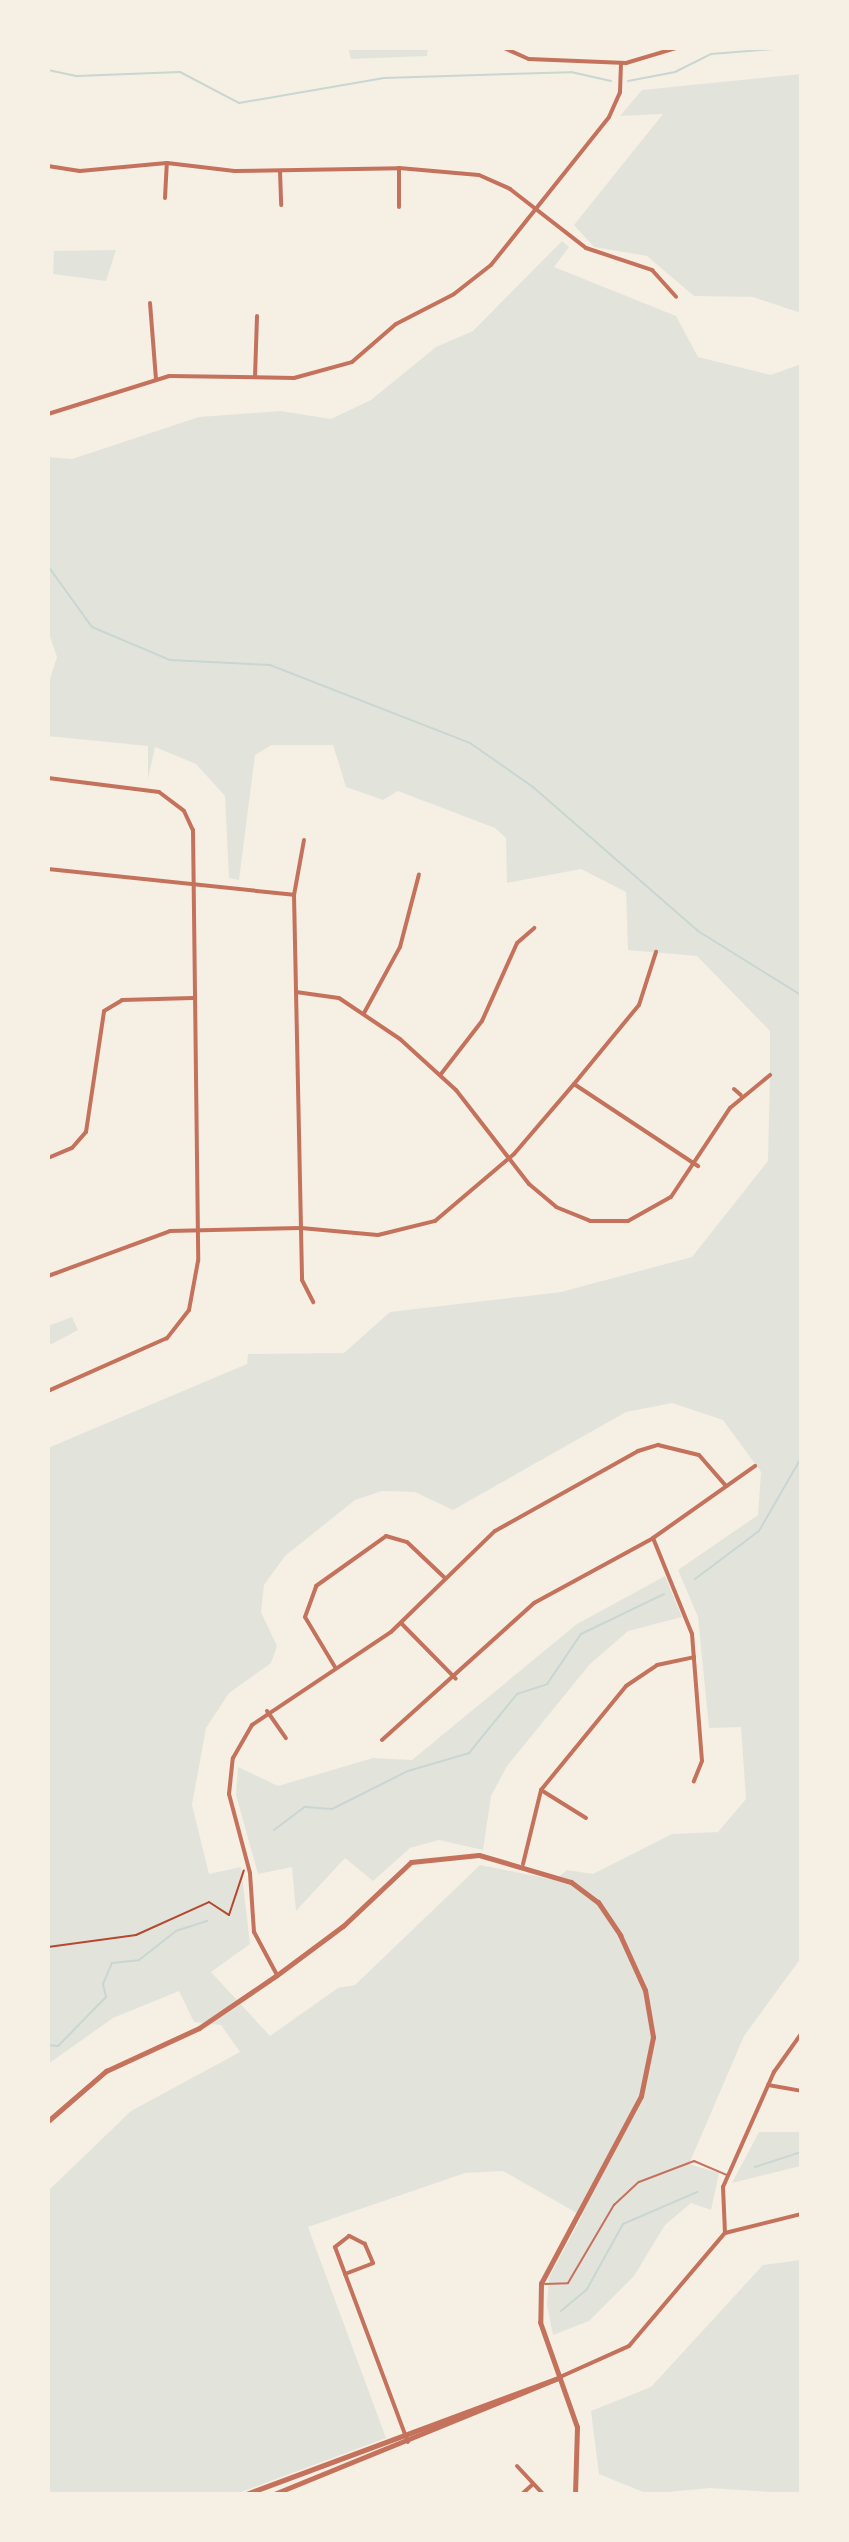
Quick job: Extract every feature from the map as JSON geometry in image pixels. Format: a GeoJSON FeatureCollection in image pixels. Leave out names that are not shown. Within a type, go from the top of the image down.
{"type":"FeatureCollection","features":[{"type":"Feature","properties":{"kind":"street"},"geometry":{"type":"LineString","coordinates":[[504,48],[529,59],[621,63],[676,48]]}},
{"type":"Feature","properties":{"kind":"street"},"geometry":{"type":"LineString","coordinates":[[48,414],[156,379],[326,374],[352,362],[396,324],[472,282],[536,209],[609,117],[621,63]]}},
{"type":"Feature","properties":{"kind":"street"},"geometry":{"type":"LineString","coordinates":[[48,166],[167,163],[280,171],[399,168],[479,175],[536,209],[586,248],[652,270],[676,297]]}},
{"type":"Feature","properties":{"kind":"street"},"geometry":{"type":"LineString","coordinates":[[165,198],[167,163]]}},
{"type":"Feature","properties":{"kind":"street"},"geometry":{"type":"LineString","coordinates":[[399,168],[399,207]]}},
{"type":"Feature","properties":{"kind":"street"},"geometry":{"type":"LineString","coordinates":[[280,171],[281,205]]}},
{"type":"Feature","properties":{"kind":"street"},"geometry":{"type":"LineString","coordinates":[[150,303],[156,379]]}},
{"type":"Feature","properties":{"kind":"street"},"geometry":{"type":"LineString","coordinates":[[255,377],[257,316]]}},
{"type":"Feature","properties":{"kind":"street"},"geometry":{"type":"LineString","coordinates":[[48,778],[168,796],[193,830],[191,884],[197,1231],[196,1290],[179,1326],[152,1350],[48,1391]]}},
{"type":"Feature","properties":{"kind":"street"},"geometry":{"type":"LineString","coordinates":[[304,840],[294,895],[302,1280],[313,1302]]}},
{"type":"Feature","properties":{"kind":"street"},"geometry":{"type":"LineString","coordinates":[[48,869],[294,895]]}},
{"type":"Feature","properties":{"kind":"street"},"geometry":{"type":"LineString","coordinates":[[364,1013],[400,947],[419,874]]}},
{"type":"Feature","properties":{"kind":"street"},"geometry":{"type":"LineString","coordinates":[[441,1074],[482,1021],[517,943],[534,928]]}},
{"type":"Feature","properties":{"kind":"street"},"geometry":{"type":"LineString","coordinates":[[48,1276],[144,1237],[197,1231],[301,1228],[378,1235],[420,1228],[457,1206],[507,1159],[574,1084],[647,992],[656,952]]}},
{"type":"Feature","properties":{"kind":"street"},"geometry":{"type":"LineString","coordinates":[[296,992],[327,994],[364,1013],[441,1074],[507,1159],[556,1207],[603,1223],[650,1212],[698,1166],[741,1095],[770,1075]]}},
{"type":"Feature","properties":{"kind":"street"},"geometry":{"type":"LineString","coordinates":[[647,992],[656,996]]}},
{"type":"Feature","properties":{"kind":"street"},"geometry":{"type":"LineString","coordinates":[[48,1158],[86,1132],[104,1011],[122,1000],[193,998]]}},
{"type":"Feature","properties":{"kind":"street"},"geometry":{"type":"LineString","coordinates":[[574,1084],[698,1166]]}},
{"type":"Feature","properties":{"kind":"street"},"geometry":{"type":"LineString","coordinates":[[734,1089],[741,1095]]}},
{"type":"Feature","properties":{"kind":"street"},"geometry":{"type":"LineString","coordinates":[[277,1975],[254,1932],[250,1873],[229,1794],[238,1746],[267,1711],[401,1623],[495,1531],[638,1451],[658,1445],[699,1455],[726,1486]]}},
{"type":"Feature","properties":{"kind":"street"},"geometry":{"type":"LineString","coordinates":[[382,1740],[456,1679],[534,1603],[653,1538],[755,1466]]}},
{"type":"Feature","properties":{"kind":"street"},"geometry":{"type":"LineString","coordinates":[[335,1667],[305,1617],[316,1586],[386,1536],[407,1542],[445,1578]]}},
{"type":"Feature","properties":{"kind":"street"},"geometry":{"type":"LineString","coordinates":[[653,1538],[689,1616],[702,1761],[694,1781]]}},
{"type":"Feature","properties":{"kind":"street"},"geometry":{"type":"LineString","coordinates":[[401,1623],[456,1679]]}},
{"type":"Feature","properties":{"kind":"street"},"geometry":{"type":"LineString","coordinates":[[523,1864],[541,1790],[635,1678],[694,1657]]}},
{"type":"Feature","properties":{"kind":"street"},"geometry":{"type":"LineString","coordinates":[[267,1711],[286,1738]]}},
{"type":"Feature","properties":{"kind":"street"},"geometry":{"type":"LineString","coordinates":[[541,1790],[586,1818]]}},
{"type":"Feature","properties":{"kind":"street"},"geometry":{"type":"LineString","coordinates":[[48,2121],[106,2071],[199,2028],[277,1975],[343,1926],[411,1862],[447,1853],[523,1864],[567,1879],[598,1902],[640,1977],[653,2037],[641,2096],[541,2283],[540,2322],[580,2442],[575,2494]]}},
{"type":"Feature","properties":{"kind":"street"},"geometry":{"type":"LineString","coordinates":[[725,2233],[719,2205],[728,2175],[768,2085],[801,2034]]}},
{"type":"Feature","properties":{"kind":"street"},"geometry":{"type":"LineString","coordinates":[[768,2085],[801,2091]]}},
{"type":"Feature","properties":{"kind":"street"},"geometry":{"type":"LineString","coordinates":[[274,2494],[408,2442],[560,2377],[635,2341],[725,2233],[801,2214]]}},
{"type":"Feature","properties":{"kind":"street"},"geometry":{"type":"LineString","coordinates":[[345,2274],[373,2263],[365,2244],[349,2236],[335,2247],[345,2274],[405,2431],[408,2442]]}},
{"type":"Feature","properties":{"kind":"street"},"geometry":{"type":"LineString","coordinates":[[246,2494],[405,2431],[560,2377]]}},
{"type":"Feature","properties":{"kind":"street"},"geometry":{"type":"LineString","coordinates":[[517,2466],[543,2494]]}},
{"type":"Feature","properties":{"kind":"street"},"geometry":{"type":"LineString","coordinates":[[522,2494],[532,2485]]}},
{"type":"Feature","properties":{"kind":"lane"},"geometry":{"type":"LineString","coordinates":[[541,2283],[568,2283],[614,2205],[645,2178],[694,2161],[728,2175]]}},
{"type":"Feature","properties":{"kind":"path"},"geometry":{"type":"LineString","coordinates":[[801,1195],[801,1201]]}},
{"type":"Feature","properties":{"kind":"path"},"geometry":{"type":"LineString","coordinates":[[48,1947],[136,1935],[209,1902],[229,1915],[245,1870]]}},
{"type":"Feature","properties":{"kind":"shaded area"},"geometry":{"type":"Polygon","coordinates":[[[348,48],[428,48],[427,56],[351,59],[348,48]]]}},
{"type":"Feature","properties":{"kind":"shaded area"},"geometry":{"type":"Polygon","coordinates":[[[801,74],[801,313],[753,297],[694,296],[647,256],[594,247],[574,225],[663,114],[620,116],[642,90],[801,74]]]}},
{"type":"Feature","properties":{"kind":"shaded area"},"geometry":{"type":"Polygon","coordinates":[[[562,241],[569,247],[554,267],[676,316],[698,357],[771,375],[801,364],[801,1958],[744,2036],[689,2164],[719,2173],[711,2210],[691,2203],[665,2225],[634,2276],[589,2321],[553,2335],[547,2306],[549,2278],[582,2216],[503,2171],[465,2173],[308,2227],[386,2438],[236,2494],[48,2494],[48,2191],[131,2111],[240,2052],[221,2025],[194,2022],[179,1991],[113,2018],[48,2064],[48,1448],[247,1364],[248,1354],[344,1353],[390,1312],[561,1292],[692,1257],[768,1161],[770,1031],[697,956],[628,950],[626,892],[581,869],[507,883],[506,838],[495,828],[398,791],[383,800],[346,787],[333,745],[272,745],[255,755],[239,880],[229,878],[225,796],[196,764],[155,747],[148,779],[148,746],[48,736],[48,685],[57,657],[48,631],[48,457],[72,459],[199,417],[280,411],[331,419],[371,400],[436,347],[473,331],[562,241]],[[672,1403],[626,1412],[453,1510],[415,1492],[382,1491],[355,1500],[285,1556],[264,1585],[261,1612],[277,1646],[271,1663],[229,1693],[206,1728],[192,1805],[209,1874],[241,1867],[250,1944],[211,1972],[270,2036],[338,1988],[355,1985],[480,1865],[555,1880],[567,1870],[593,1874],[672,1834],[718,1832],[746,1799],[741,1727],[709,1728],[698,1617],[678,1570],[758,1515],[761,1472],[723,1420],[672,1403]]]}},
{"type":"Feature","properties":{"kind":"shaded area"},"geometry":{"type":"Polygon","coordinates":[[[116,250],[106,281],[53,274],[54,251],[116,250]]]}},
{"type":"Feature","properties":{"kind":"shaded area"},"geometry":{"type":"Polygon","coordinates":[[[72,1317],[78,1330],[48,1346],[48,1326],[72,1317]]]}},
{"type":"Feature","properties":{"kind":"shaded area"},"geometry":{"type":"Polygon","coordinates":[[[665,1576],[682,1617],[628,1631],[590,1664],[507,1766],[491,1796],[483,1850],[439,1840],[410,1848],[373,1881],[345,1858],[296,1911],[292,1867],[258,1874],[236,1795],[238,1767],[278,1786],[373,1758],[412,1760],[577,1624],[665,1576]]]}},
{"type":"Feature","properties":{"kind":"shaded area"},"geometry":{"type":"Polygon","coordinates":[[[759,2132],[801,2132],[801,2166],[732,2183],[759,2132]]]}},
{"type":"Feature","properties":{"kind":"shaded area"},"geometry":{"type":"Polygon","coordinates":[[[801,2260],[801,2494],[710,2488],[648,2494],[599,2474],[591,2411],[651,2387],[763,2265],[801,2260]]]}},
{"type":"Feature","properties":{"kind":"waterway"},"geometry":{"type":"LineString","coordinates":[[628,81],[675,72],[711,54],[785,48]]}},
{"type":"Feature","properties":{"kind":"waterway"},"geometry":{"type":"LineString","coordinates":[[48,70],[77,76],[180,72],[239,103],[384,78],[571,72],[611,81]]}},
{"type":"Feature","properties":{"kind":"waterway"},"geometry":{"type":"LineString","coordinates":[[48,566],[92,627],[170,660],[270,665],[470,743],[533,787],[698,931],[801,995]]}},
{"type":"Feature","properties":{"kind":"waterway"},"geometry":{"type":"LineString","coordinates":[[695,1579],[759,1531],[801,1458]]}},
{"type":"Feature","properties":{"kind":"waterway"},"geometry":{"type":"LineString","coordinates":[[274,1830],[305,1807],[332,1809],[408,1771],[469,1753],[517,1694],[547,1684],[581,1634],[664,1594]]}},
{"type":"Feature","properties":{"kind":"waterway"},"geometry":{"type":"LineString","coordinates":[[48,2045],[58,2046],[106,1997],[103,1984],[112,1963],[139,1960],[176,1931],[207,1921]]}},
{"type":"Feature","properties":{"kind":"waterway"},"geometry":{"type":"LineString","coordinates":[[755,2167],[801,2152]]}},
{"type":"Feature","properties":{"kind":"waterway"},"geometry":{"type":"LineString","coordinates":[[561,2311],[587,2289],[623,2224],[697,2192]]}}]}
